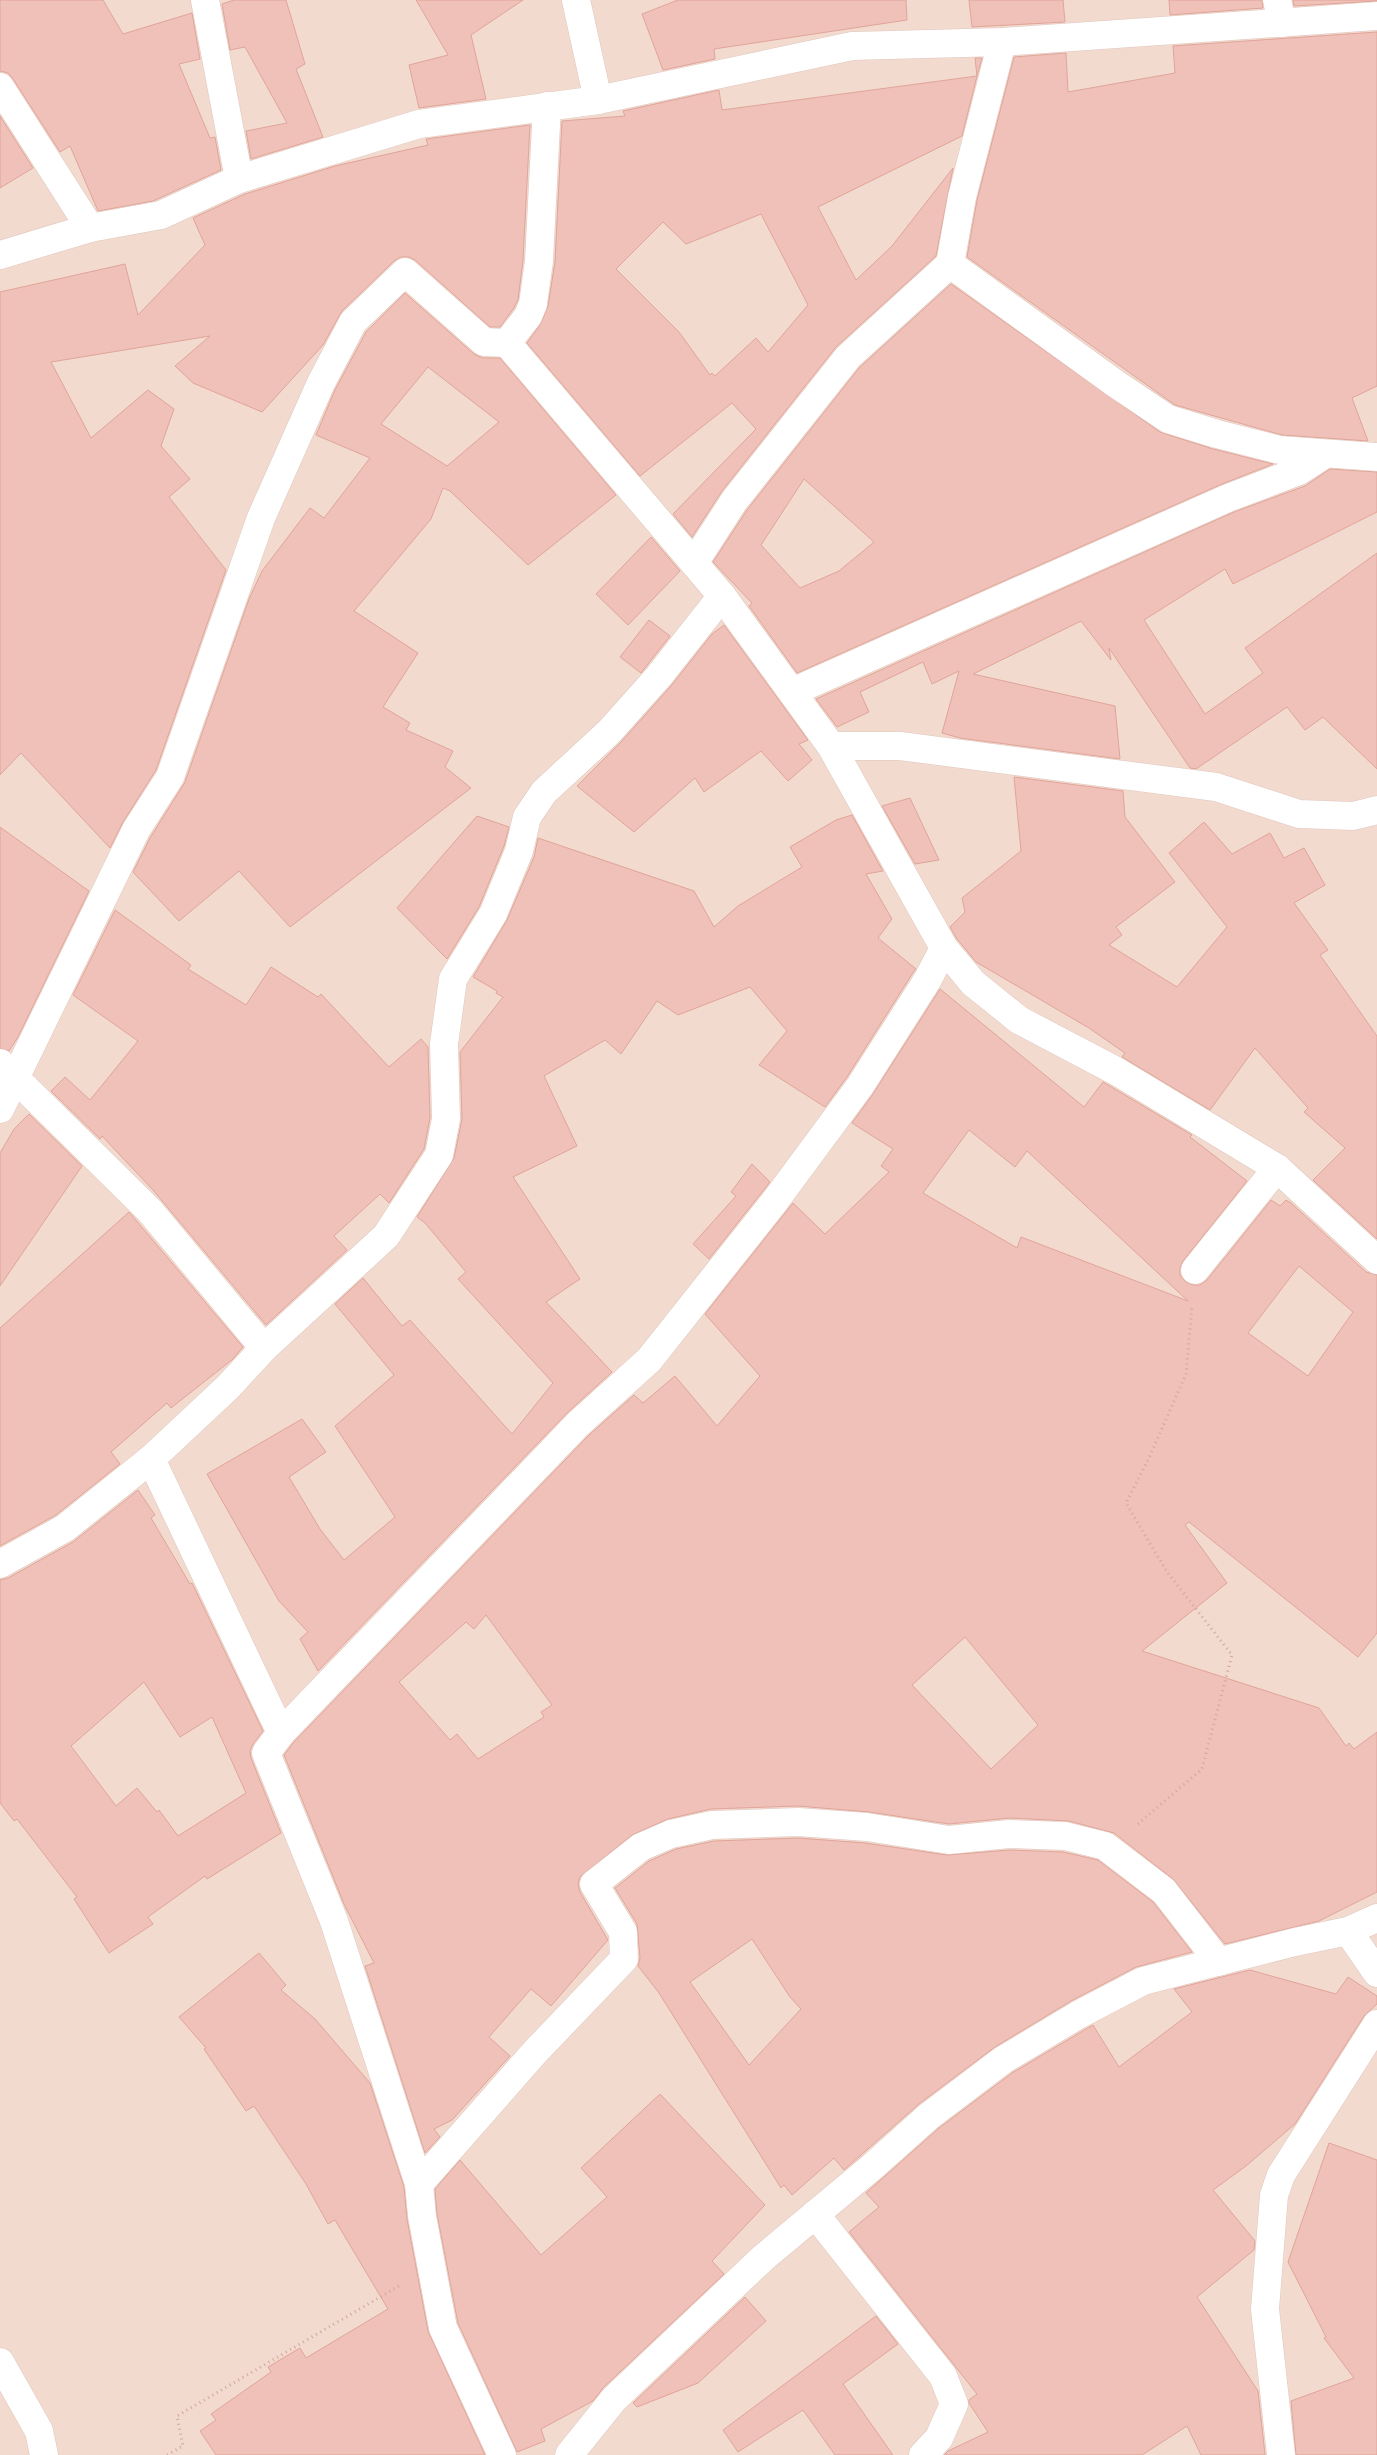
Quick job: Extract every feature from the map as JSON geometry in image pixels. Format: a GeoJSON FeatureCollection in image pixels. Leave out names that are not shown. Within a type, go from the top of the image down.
{"type":"FeatureCollection","features":[{"type":"Feature","properties":{"kind":"street"},"geometry":{"type":"LineString","coordinates":[[205,0],[239,179]]}},
{"type":"Feature","properties":{"kind":"street"},"geometry":{"type":"LineString","coordinates":[[576,0],[598,100]]}},
{"type":"Feature","properties":{"kind":"street"},"geometry":{"type":"LineString","coordinates":[[0,255],[90,228],[160,216],[239,179],[420,124],[598,100],[852,46],[1002,42],[1280,11],[1377,16]]}},
{"type":"Feature","properties":{"kind":"street"},"geometry":{"type":"LineString","coordinates":[[694,563],[734,501],[848,357],[950,264],[964,189],[1002,42]]}},
{"type":"Feature","properties":{"kind":"street"},"geometry":{"type":"LineString","coordinates":[[0,87],[90,228]]}},
{"type":"Feature","properties":{"kind":"street"},"geometry":{"type":"LineString","coordinates":[[507,343],[528,316],[533,304],[539,261],[547,106]]}},
{"type":"Feature","properties":{"kind":"street"},"geometry":{"type":"LineString","coordinates":[[950,264],[1116,384],[1168,419],[1280,450],[1377,457]]}},
{"type":"Feature","properties":{"kind":"street"},"geometry":{"type":"LineString","coordinates":[[0,1109],[8,1071],[136,830],[170,777],[261,518],[321,383],[353,322],[405,272],[484,342],[507,343],[722,596],[831,746],[944,948],[973,983],[1019,1020],[1116,1071],[1277,1168],[1377,1260]]}},
{"type":"Feature","properties":{"kind":"street"},"geometry":{"type":"LineString","coordinates":[[792,692],[1228,498],[1299,471],[1325,454]]}},
{"type":"Feature","properties":{"kind":"street"},"geometry":{"type":"LineString","coordinates":[[0,1564],[65,1528],[151,1459],[228,1387],[264,1348],[386,1236],[439,1155],[446,1119],[444,1044],[453,979],[493,914],[519,851],[527,817],[544,792],[609,732],[659,676],[722,596]]}},
{"type":"Feature","properties":{"kind":"street"},"geometry":{"type":"LineString","coordinates":[[831,746],[900,746],[1216,787],[1299,814],[1353,816],[1377,810]]}},
{"type":"Feature","properties":{"kind":"street"},"geometry":{"type":"LineString","coordinates":[[502,2455],[444,2328],[422,2216],[420,2184],[334,1922],[266,1753],[281,1733],[578,1424],[649,1360],[775,1201],[860,1086],[928,979],[944,948]]}},
{"type":"Feature","properties":{"kind":"street"},"geometry":{"type":"LineString","coordinates":[[8,1071],[150,1211],[264,1348]]}},
{"type":"Feature","properties":{"kind":"street"},"geometry":{"type":"LineString","coordinates":[[1195,1270],[1277,1168]]}},
{"type":"Feature","properties":{"kind":"street"},"geometry":{"type":"LineString","coordinates":[[151,1459],[281,1733]]}},
{"type":"Feature","properties":{"kind":"street"},"geometry":{"type":"LineString","coordinates":[[420,2184],[535,2052],[624,1959],[624,1932],[594,1884],[641,1847],[671,1834],[712,1825],[798,1822],[868,1827],[949,1840],[1009,1834],[1065,1836],[1105,1846],[1164,1891],[1219,1962]]}},
{"type":"Feature","properties":{"kind":"street"},"geometry":{"type":"LineString","coordinates":[[568,2455],[614,2399],[756,2264],[872,2167],[928,2116],[1003,2060],[1078,2015],[1143,1982],[1348,1931],[1377,1918]]}},
{"type":"Feature","properties":{"kind":"street"},"geometry":{"type":"LineString","coordinates":[[1348,1931],[1377,1973]]}},
{"type":"Feature","properties":{"kind":"street"},"geometry":{"type":"LineString","coordinates":[[1281,2455],[1265,2309],[1274,2195],[1281,2174],[1377,2024]]}},
{"type":"Feature","properties":{"kind":"street"},"geometry":{"type":"LineString","coordinates":[[816,2214],[943,2376],[954,2404],[939,2438],[923,2455]]}},
{"type":"Feature","properties":{"kind":"street"},"geometry":{"type":"LineString","coordinates":[[0,2362],[39,2431],[44,2455]]}},
{"type":"Feature","properties":{"kind":"path"},"geometry":{"type":"LineString","coordinates":[[1119,1858],[1138,1824],[1202,1769],[1232,1655],[1167,1572],[1126,1503],[1148,1460],[1186,1374],[1195,1270]]}},
{"type":"Feature","properties":{"kind":"path"},"geometry":{"type":"LineString","coordinates":[[167,2455],[183,2446],[177,2416],[431,2267]]}},
{"type":"Feature","properties":{"kind":"shaded area"},"geometry":{"type":"Polygon","coordinates":[[[0,0],[1377,0],[1377,2455],[0,2455],[0,0]]]}},
{"type":"Feature","properties":{"kind":"building"},"geometry":{"type":"Polygon","coordinates":[[[0,0],[103,0],[123,34],[192,13],[200,59],[179,64],[210,138],[215,137],[221,170],[153,201],[98,211],[70,146],[60,152],[13,79],[8,73],[0,71],[0,0]]]}},
{"type":"Feature","properties":{"kind":"building"},"geometry":{"type":"Polygon","coordinates":[[[234,0],[286,0],[305,64],[296,69],[323,137],[251,159],[246,131],[287,123],[245,47],[230,50],[222,4],[234,0]]]}},
{"type":"Feature","properties":{"kind":"building"},"geometry":{"type":"Polygon","coordinates":[[[416,0],[523,0],[471,35],[486,99],[419,108],[409,65],[448,55],[416,0]]]}},
{"type":"Feature","properties":{"kind":"building"},"geometry":{"type":"Polygon","coordinates":[[[678,0],[906,0],[907,20],[714,49],[715,59],[663,70],[642,14],[678,0]]]}},
{"type":"Feature","properties":{"kind":"building"},"geometry":{"type":"Polygon","coordinates":[[[969,0],[1063,0],[1065,22],[972,27],[969,0]]]}},
{"type":"Feature","properties":{"kind":"building"},"geometry":{"type":"Polygon","coordinates":[[[1169,0],[1262,0],[1263,8],[1170,15],[1169,0]]]}},
{"type":"Feature","properties":{"kind":"building"},"geometry":{"type":"Polygon","coordinates":[[[1293,0],[1377,0],[1377,1],[1294,6],[1293,0]]]}},
{"type":"Feature","properties":{"kind":"building"},"geometry":{"type":"Polygon","coordinates":[[[1377,32],[1377,386],[1352,398],[1368,441],[1282,435],[1175,405],[967,257],[977,200],[1014,57],[1066,53],[1068,92],[1175,73],[1173,46],[1377,32]]]}},
{"type":"Feature","properties":{"kind":"building"},"geometry":{"type":"Polygon","coordinates":[[[975,58],[982,58],[977,76],[975,58]]]}},
{"type":"Feature","properties":{"kind":"building"},"geometry":{"type":"Polygon","coordinates":[[[977,76],[962,136],[818,207],[856,280],[892,246],[953,168],[936,256],[836,347],[722,491],[692,537],[673,514],[756,429],[732,403],[640,476],[527,343],[540,325],[548,306],[555,262],[562,121],[625,116],[623,111],[719,90],[722,110],[977,76]],[[761,214],[686,244],[663,222],[616,269],[679,332],[710,375],[712,373],[715,376],[756,338],[768,352],[808,305],[761,214]]]}},
{"type":"Feature","properties":{"kind":"building"},"geometry":{"type":"Polygon","coordinates":[[[0,116],[33,168],[0,188],[0,116]]]}},
{"type":"Feature","properties":{"kind":"building"},"geometry":{"type":"Polygon","coordinates":[[[530,125],[523,260],[518,300],[500,327],[490,327],[415,260],[409,257],[401,257],[394,261],[342,311],[323,345],[262,412],[193,383],[175,366],[210,336],[51,362],[91,438],[148,390],[174,409],[161,446],[190,479],[169,497],[226,570],[156,770],[123,822],[110,848],[21,753],[0,775],[0,292],[125,264],[138,315],[205,245],[193,218],[245,194],[335,166],[428,145],[426,139],[530,125]]]}},
{"type":"Feature","properties":{"kind":"building"},"geometry":{"type":"Polygon","coordinates":[[[951,284],[1160,432],[1213,449],[1273,464],[1222,484],[797,673],[749,606],[752,603],[713,562],[747,510],[859,368],[951,284]],[[804,479],[761,545],[800,588],[839,571],[874,542],[804,479]]]}},
{"type":"Feature","properties":{"kind":"building"},"geometry":{"type":"Polygon","coordinates":[[[405,293],[474,354],[483,358],[500,358],[616,495],[528,565],[450,491],[443,488],[431,519],[354,611],[418,653],[383,707],[410,723],[406,730],[453,751],[445,767],[471,788],[290,927],[239,871],[179,921],[133,872],[150,838],[185,782],[249,599],[262,571],[310,508],[324,518],[370,458],[316,435],[335,390],[366,332],[405,293]],[[428,367],[381,424],[447,466],[499,422],[428,367]]]}},
{"type":"Feature","properties":{"kind":"building"},"geometry":{"type":"Polygon","coordinates":[[[1330,469],[1377,472],[1377,512],[1233,584],[1225,569],[1144,620],[1205,714],[1263,673],[1245,648],[1377,553],[1377,769],[1323,717],[1305,730],[1287,707],[1196,769],[1190,768],[1109,648],[1111,660],[1081,621],[973,674],[1115,706],[1120,759],[960,738],[942,733],[959,671],[932,684],[923,662],[860,692],[869,712],[837,727],[816,699],[1234,512],[1305,486],[1330,469]]]}},
{"type":"Feature","properties":{"kind":"building"},"geometry":{"type":"Polygon","coordinates":[[[651,537],[680,571],[628,625],[596,594],[651,537]]]}},
{"type":"Feature","properties":{"kind":"building"},"geometry":{"type":"Polygon","coordinates":[[[649,620],[670,636],[641,673],[620,657],[649,620]]]}},
{"type":"Feature","properties":{"kind":"building"},"geometry":{"type":"Polygon","coordinates":[[[724,625],[808,740],[799,744],[812,760],[788,781],[761,751],[704,792],[695,778],[634,832],[577,786],[621,742],[671,686],[712,634],[724,625]]]}},
{"type":"Feature","properties":{"kind":"building"},"geometry":{"type":"Polygon","coordinates":[[[1014,777],[1123,791],[1125,817],[1175,882],[1116,927],[1122,935],[1109,945],[1177,987],[1227,927],[1169,853],[1204,822],[1232,854],[1270,833],[1284,858],[1304,848],[1325,885],[1294,903],[1328,950],[1320,955],[1377,1036],[1377,1239],[1313,1180],[1345,1148],[1304,1112],[1308,1108],[1255,1048],[1210,1110],[1122,1057],[1125,1053],[1089,1028],[976,962],[957,939],[950,927],[965,912],[962,898],[1021,851],[1014,777]]]}},
{"type":"Feature","properties":{"kind":"building"},"geometry":{"type":"Polygon","coordinates":[[[910,798],[939,860],[915,864],[882,806],[910,798]]]}},
{"type":"Feature","properties":{"kind":"building"},"geometry":{"type":"Polygon","coordinates":[[[852,815],[883,871],[866,874],[892,919],[878,938],[916,969],[847,1077],[825,1107],[759,1065],[787,1031],[750,987],[678,1015],[657,1001],[621,1054],[605,1040],[544,1076],[577,1146],[513,1177],[580,1279],[546,1302],[612,1372],[567,1413],[318,1671],[300,1639],[308,1632],[279,1601],[207,1474],[302,1419],[326,1452],[289,1477],[320,1529],[344,1560],[395,1517],[335,1426],[394,1375],[335,1304],[363,1278],[402,1326],[410,1320],[512,1434],[553,1383],[458,1279],[466,1272],[425,1223],[417,1217],[454,1158],[462,1119],[460,1052],[503,997],[496,993],[497,991],[473,977],[507,920],[534,857],[538,838],[694,891],[714,927],[738,906],[802,867],[790,847],[836,820],[852,815]]]}},
{"type":"Feature","properties":{"kind":"building"},"geometry":{"type":"Polygon","coordinates":[[[477,816],[509,827],[504,846],[479,907],[447,959],[397,908],[477,816]]]}},
{"type":"Feature","properties":{"kind":"building"},"geometry":{"type":"Polygon","coordinates":[[[0,827],[89,891],[18,1037],[9,1051],[0,1048],[0,827]]]}},
{"type":"Feature","properties":{"kind":"building"},"geometry":{"type":"Polygon","coordinates":[[[115,910],[191,965],[188,969],[246,1005],[271,967],[318,997],[321,994],[389,1067],[421,1039],[428,1047],[430,1118],[424,1149],[389,1203],[380,1194],[334,1236],[347,1250],[266,1325],[153,1190],[102,1136],[100,1139],[51,1091],[65,1077],[90,1100],[138,1041],[73,995],[115,910]]]}},
{"type":"Feature","properties":{"kind":"building"},"geometry":{"type":"Polygon","coordinates":[[[940,989],[1084,1107],[1103,1082],[1192,1135],[1190,1137],[1247,1181],[1183,1261],[1180,1275],[1186,1282],[1200,1285],[1207,1280],[1271,1200],[1280,1206],[1286,1200],[1291,1203],[1366,1272],[1377,1275],[1377,1633],[1358,1657],[1189,1522],[1185,1525],[1227,1583],[1142,1651],[1319,1708],[1346,1746],[1349,1743],[1354,1749],[1377,1732],[1377,1892],[1319,1921],[1225,1944],[1173,1879],[1114,1833],[1069,1821],[1009,1818],[949,1824],[869,1812],[798,1806],[711,1809],[668,1819],[632,1835],[580,1877],[578,1884],[580,1892],[608,1940],[551,2006],[531,1989],[489,2037],[510,2056],[452,2120],[434,2129],[440,2137],[425,2153],[365,1966],[374,1963],[344,1904],[284,1755],[293,1743],[589,1435],[634,1395],[643,1403],[675,1376],[717,1426],[760,1376],[705,1314],[793,1203],[825,1234],[889,1172],[881,1166],[893,1149],[852,1123],[873,1094],[940,989]],[[969,1130],[923,1193],[1017,1248],[1021,1237],[1188,1301],[1027,1151],[1015,1167],[969,1130]],[[1299,1266],[1248,1333],[1308,1376],[1353,1312],[1299,1266]],[[486,1615],[474,1629],[466,1622],[399,1682],[450,1740],[457,1734],[478,1759],[544,1717],[541,1712],[552,1705],[486,1615]],[[965,1637],[912,1685],[991,1769],[1038,1725],[965,1637]]]}},
{"type":"Feature","properties":{"kind":"building"},"geometry":{"type":"Polygon","coordinates":[[[29,1114],[82,1166],[0,1286],[0,1153],[14,1129],[29,1114]]]}},
{"type":"Feature","properties":{"kind":"building"},"geometry":{"type":"Polygon","coordinates":[[[752,1164],[770,1182],[709,1259],[693,1244],[736,1196],[731,1192],[752,1164]]]}},
{"type":"Feature","properties":{"kind":"building"},"geometry":{"type":"Polygon","coordinates":[[[129,1212],[243,1347],[233,1359],[171,1408],[167,1403],[111,1452],[120,1464],[56,1515],[0,1546],[0,1328],[129,1212]]]}},
{"type":"Feature","properties":{"kind":"building"},"geometry":{"type":"Polygon","coordinates":[[[138,1490],[155,1515],[151,1518],[190,1584],[192,1583],[263,1731],[253,1744],[250,1751],[251,1758],[281,1833],[207,1879],[205,1876],[148,1917],[153,1924],[109,1953],[74,1899],[77,1897],[17,1819],[14,1821],[0,1803],[0,1580],[8,1578],[73,1542],[138,1490]],[[144,1682],[71,1746],[116,1806],[137,1788],[157,1812],[159,1810],[178,1836],[246,1793],[212,1717],[180,1737],[144,1682]]]}},
{"type":"Feature","properties":{"kind":"building"},"geometry":{"type":"Polygon","coordinates":[[[798,1838],[865,1843],[947,1855],[1010,1850],[1063,1852],[1098,1860],[1153,1902],[1192,1952],[1136,1967],[1071,2001],[995,2047],[919,2104],[844,2170],[834,2158],[792,2195],[784,2185],[781,2188],[659,1993],[638,1966],[640,1958],[637,1924],[615,1888],[649,1861],[676,1849],[714,1841],[798,1838]],[[752,1939],[690,1982],[749,2065],[801,2009],[790,1997],[752,1939]]]}},
{"type":"Feature","properties":{"kind":"building"},"geometry":{"type":"Polygon","coordinates":[[[259,1953],[286,1985],[281,1990],[315,2019],[370,2083],[404,2187],[407,2219],[428,2331],[485,2455],[216,2455],[200,2431],[216,2420],[211,2414],[271,2372],[268,2367],[300,2348],[306,2358],[388,2309],[335,2220],[328,2224],[306,2184],[254,2106],[246,2111],[204,2049],[206,2048],[179,2017],[259,1953]]]}},
{"type":"Feature","properties":{"kind":"building"},"geometry":{"type":"Polygon","coordinates":[[[1250,1970],[1336,1994],[1348,1977],[1377,1996],[1377,2004],[1364,2016],[1295,2124],[1246,2166],[1213,2190],[1255,2241],[1254,2250],[1197,2297],[1258,2391],[1265,2455],[1201,2455],[1187,2426],[1142,2455],[944,2455],[948,2451],[988,2432],[969,2403],[969,2400],[977,2394],[849,2232],[879,2207],[866,2193],[939,2128],[1012,2073],[1086,2029],[1093,2025],[1119,2067],[1192,2012],[1174,1989],[1250,1970]]]}},
{"type":"Feature","properties":{"kind":"building"},"geometry":{"type":"Polygon","coordinates":[[[660,2094],[765,2205],[712,2261],[724,2274],[603,2388],[593,2401],[541,2429],[545,2441],[517,2452],[458,2323],[437,2214],[435,2189],[460,2160],[541,2255],[607,2197],[581,2168],[660,2094]]]}},
{"type":"Feature","properties":{"kind":"building"},"geometry":{"type":"Polygon","coordinates":[[[1329,2143],[1377,2160],[1377,2455],[1296,2455],[1291,2401],[1354,2378],[1324,2338],[1326,2337],[1288,2262],[1329,2143]]]}},
{"type":"Feature","properties":{"kind":"building"},"geometry":{"type":"Polygon","coordinates":[[[745,2297],[766,2321],[698,2383],[637,2407],[633,2403],[745,2297]]]}},
{"type":"Feature","properties":{"kind":"building"},"geometry":{"type":"Polygon","coordinates":[[[876,2316],[898,2344],[843,2384],[893,2455],[835,2455],[803,2410],[738,2452],[723,2430],[876,2316]]]}}]}
